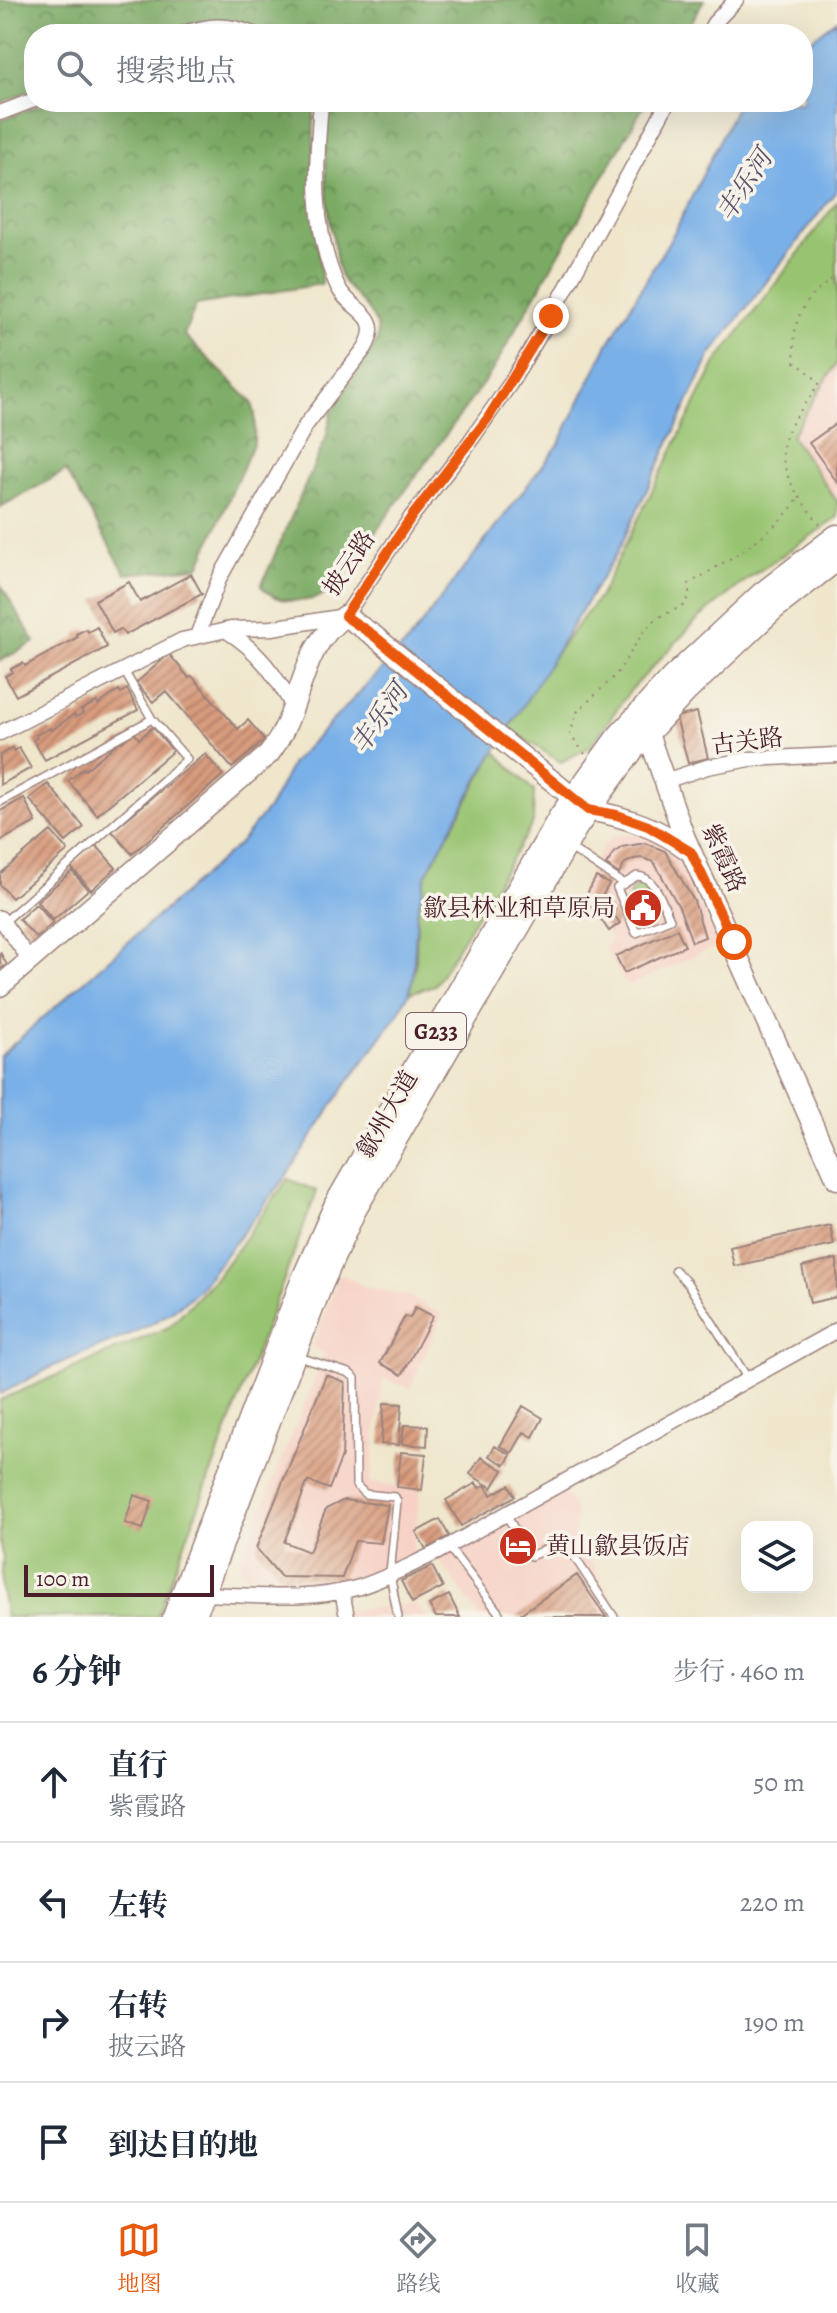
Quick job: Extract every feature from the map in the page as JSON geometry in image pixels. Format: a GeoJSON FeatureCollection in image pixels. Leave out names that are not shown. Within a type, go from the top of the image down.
{"type":"FeatureCollection","features":[{"type":"Feature","properties":{"kind":"highway","name":"歙州大道"},"geometry":{"type":"LineString","coordinates":[[175,1617],[304,1279],[337,1204],[476,960],[581,804],[647,731],[836,545]]}},
{"type":"Feature","properties":{"kind":"highway","name":"歙州大道"},"geometry":{"type":"LineString","coordinates":[[193,1617],[333,1253],[368,1181],[565,844],[597,768],[645,708],[700,651],[762,595],[836,545]]}},
{"type":"Feature","properties":{"kind":"street"},"geometry":{"type":"LineString","coordinates":[[713,24],[736,0]]}},
{"type":"Feature","properties":{"kind":"street"},"geometry":{"type":"LineString","coordinates":[[0,113],[24,104]]}},
{"type":"Feature","properties":{"kind":"street"},"geometry":{"type":"LineString","coordinates":[[197,636],[220,577],[306,425],[365,348],[370,335],[367,316],[340,292],[321,233],[317,152],[320,112]]}},
{"type":"Feature","properties":{"kind":"street","name":"披云路"},"geometry":{"type":"LineString","coordinates":[[0,986],[259,764],[277,743],[294,709],[314,647],[345,616],[412,516],[480,429],[532,350],[663,112]]}},
{"type":"Feature","properties":{"kind":"street"},"geometry":{"type":"LineString","coordinates":[[0,733],[168,646],[197,636],[345,616],[373,635],[581,804],[648,826],[691,852]]}},
{"type":"Feature","properties":{"kind":"street"},"geometry":{"type":"LineString","coordinates":[[225,630],[258,656],[294,709]]}},
{"type":"Feature","properties":{"kind":"street","name":"紫霞路"},"geometry":{"type":"LineString","coordinates":[[647,731],[691,852],[837,1179]]}},
{"type":"Feature","properties":{"kind":"street","name":"古关路"},"geometry":{"type":"LineString","coordinates":[[665,781],[707,767],[750,759],[837,755]]}},
{"type":"Feature","properties":{"kind":"street"},"geometry":{"type":"LineString","coordinates":[[1,921],[30,960]]}},
{"type":"Feature","properties":{"kind":"street"},"geometry":{"type":"LineString","coordinates":[[202,1594],[311,1596],[342,1591],[390,1574],[448,1546],[837,1330]]}},
{"type":"Feature","properties":{"kind":"street"},"geometry":{"type":"LineString","coordinates":[[342,1591],[347,1617]]}},
{"type":"Feature","properties":{"kind":"lane"},"geometry":{"type":"LineString","coordinates":[[1,921],[187,759],[152,719],[123,669]]}},
{"type":"Feature","properties":{"kind":"lane"},"geometry":{"type":"LineString","coordinates":[[0,802],[152,719]]}},
{"type":"Feature","properties":{"kind":"lane"},"geometry":{"type":"LineString","coordinates":[[565,844],[624,884]]}},
{"type":"Feature","properties":{"kind":"lane"},"geometry":{"type":"LineString","coordinates":[[637,876],[648,878],[670,919],[636,933],[617,888],[624,884],[637,876]]}},
{"type":"Feature","properties":{"kind":"lane"},"geometry":{"type":"LineString","coordinates":[[675,1270],[688,1284],[748,1379]]}},
{"type":"Feature","properties":{"kind":"lane"},"geometry":{"type":"LineString","coordinates":[[293,1355],[349,1373],[355,1378],[356,1485],[365,1494],[395,1497],[397,1501],[390,1574],[398,1617]]}},
{"type":"Feature","properties":{"kind":"lane"},"geometry":{"type":"LineString","coordinates":[[505,1514],[531,1556],[556,1544],[566,1544],[614,1617]]}},
{"type":"Feature","properties":{"kind":"lane"},"geometry":{"type":"LineString","coordinates":[[448,1546],[499,1613]]}},
{"type":"Feature","properties":{"kind":"path"},"geometry":{"type":"LineString","coordinates":[[836,545],[799,498],[784,463],[783,446],[787,432],[819,384],[795,362],[793,332],[802,308],[837,275]]}},
{"type":"Feature","properties":{"kind":"path"},"geometry":{"type":"LineString","coordinates":[[597,768],[570,735],[577,712],[616,675],[644,631],[657,618],[683,606],[689,596],[689,584],[760,539],[778,524],[799,498]]}},
{"type":"Feature","properties":{"kind":"shaded area"},"geometry":{"type":"Polygon","coordinates":[[[837,363],[837,501],[791,436],[837,363]]]}},
{"type":"Feature","properties":{"kind":"shaded area","name":"歙县林业和草原局"},"geometry":{"type":"Polygon","coordinates":[[[614,835],[646,836],[672,851],[719,945],[628,986],[604,948],[612,940],[596,915],[575,901],[603,846],[614,835]]]}},
{"type":"Feature","properties":{"kind":"shaded area"},"geometry":{"type":"Polygon","coordinates":[[[340,1274],[365,1287],[409,1296],[442,1315],[410,1388],[383,1379],[370,1482],[420,1492],[412,1556],[346,1584],[254,1585],[239,1564],[325,1354],[312,1347],[340,1274]]]}},
{"type":"Feature","properties":{"kind":"shaded area","name":"黄山歙县饭店"},"geometry":{"type":"Polygon","coordinates":[[[561,1489],[576,1510],[574,1536],[619,1608],[629,1617],[480,1617],[437,1557],[561,1489]]]}},
{"type":"Feature","properties":{"kind":"shaded area"},"geometry":{"type":"Polygon","coordinates":[[[416,1604],[427,1617],[310,1617],[310,1613],[416,1604]]]}},
{"type":"Feature","properties":{"kind":"green space"},"geometry":{"type":"Polygon","coordinates":[[[0,0],[704,0],[691,24],[24,24],[24,93],[0,103],[0,0]]]}},
{"type":"Feature","properties":{"kind":"green space"},"geometry":{"type":"Polygon","coordinates":[[[24,111],[314,112],[313,193],[322,284],[196,305],[184,335],[252,402],[255,415],[254,442],[199,567],[126,574],[66,471],[0,507],[0,120],[24,111]]]}},
{"type":"Feature","properties":{"kind":"green space"},"geometry":{"type":"Polygon","coordinates":[[[329,112],[640,112],[492,371],[338,584],[321,596],[300,601],[279,598],[261,586],[326,438],[332,411],[377,341],[378,332],[372,315],[342,279],[337,265],[329,213],[326,139],[329,112]]]}},
{"type":"Feature","properties":{"kind":"green space"},"geometry":{"type":"Polygon","coordinates":[[[837,202],[837,363],[791,436],[837,501],[837,518],[749,578],[698,619],[629,692],[590,747],[561,762],[501,724],[600,596],[715,364],[837,202]]]}},
{"type":"Feature","properties":{"kind":"green space"},"geometry":{"type":"Polygon","coordinates":[[[0,584],[35,642],[0,661],[0,584]]]}},
{"type":"Feature","properties":{"kind":"green space"},"geometry":{"type":"Polygon","coordinates":[[[495,751],[534,791],[533,823],[435,985],[409,993],[416,962],[417,913],[426,874],[495,751]]]}},
{"type":"Feature","properties":{"kind":"green space"},"geometry":{"type":"Polygon","coordinates":[[[638,886],[649,889],[656,906],[637,915],[629,894],[638,886]]]}},
{"type":"Feature","properties":{"kind":"green space"},"geometry":{"type":"Polygon","coordinates":[[[288,1179],[317,1191],[157,1617],[6,1617],[1,1588],[0,1400],[169,1327],[218,1275],[288,1179]]]}},
{"type":"Feature","properties":{"kind":"water","name":"丰乐河"},"geometry":{"type":"Polygon","coordinates":[[[837,20],[837,190],[711,354],[618,551],[480,776],[426,874],[417,913],[413,978],[398,1014],[345,1086],[287,1175],[198,1290],[148,1325],[56,1365],[0,1394],[0,1056],[239,844],[270,806],[292,763],[407,643],[559,444],[607,346],[675,231],[734,112],[813,112],[813,38],[837,20]]]}},
{"type":"Feature","properties":{"kind":"building"},"geometry":{"type":"Polygon","coordinates":[[[837,423],[837,482],[809,443],[837,423]]]}},
{"type":"Feature","properties":{"kind":"building"},"geometry":{"type":"Polygon","coordinates":[[[191,574],[202,594],[125,635],[121,629],[113,633],[95,600],[129,582],[140,602],[191,574]]]}},
{"type":"Feature","properties":{"kind":"building"},"geometry":{"type":"Polygon","coordinates":[[[97,627],[107,647],[16,696],[5,676],[13,672],[11,669],[23,663],[25,666],[78,637],[76,634],[97,627]]]}},
{"type":"Feature","properties":{"kind":"building"},"geometry":{"type":"Polygon","coordinates":[[[169,654],[238,729],[248,720],[265,740],[232,768],[166,691],[153,702],[136,683],[169,654]]]}},
{"type":"Feature","properties":{"kind":"building"},"geometry":{"type":"Polygon","coordinates":[[[127,689],[138,710],[45,760],[33,740],[37,738],[36,735],[50,728],[51,731],[74,714],[76,717],[83,713],[81,710],[97,702],[98,705],[119,690],[121,693],[127,689]]]}},
{"type":"Feature","properties":{"kind":"building"},"geometry":{"type":"Polygon","coordinates":[[[697,712],[708,758],[688,763],[676,717],[697,712]]]}},
{"type":"Feature","properties":{"kind":"building"},"geometry":{"type":"Polygon","coordinates":[[[153,727],[173,751],[97,815],[68,781],[134,732],[139,739],[153,727]]]}},
{"type":"Feature","properties":{"kind":"building"},"geometry":{"type":"Polygon","coordinates":[[[12,748],[13,751],[19,748],[31,768],[0,785],[0,755],[12,748]]]}},
{"type":"Feature","properties":{"kind":"building"},"geometry":{"type":"Polygon","coordinates":[[[205,754],[223,775],[132,854],[112,831],[205,754]]]}},
{"type":"Feature","properties":{"kind":"building"},"geometry":{"type":"Polygon","coordinates":[[[48,784],[84,827],[66,842],[29,799],[48,784]]]}},
{"type":"Feature","properties":{"kind":"building"},"geometry":{"type":"Polygon","coordinates":[[[24,798],[36,822],[0,841],[0,811],[24,798]]]}},
{"type":"Feature","properties":{"kind":"building"},"geometry":{"type":"Polygon","coordinates":[[[51,831],[68,851],[12,898],[0,885],[0,874],[51,831]]]}},
{"type":"Feature","properties":{"kind":"building"},"geometry":{"type":"Polygon","coordinates":[[[645,843],[665,851],[694,901],[705,937],[692,942],[679,907],[654,862],[634,859],[625,863],[619,874],[606,865],[622,847],[645,843]]]}},
{"type":"Feature","properties":{"kind":"building"},"geometry":{"type":"Polygon","coordinates":[[[96,845],[116,868],[91,890],[71,867],[96,845]]]}},
{"type":"Feature","properties":{"kind":"building"},"geometry":{"type":"Polygon","coordinates":[[[72,871],[88,890],[53,920],[37,901],[72,871]]]}},
{"type":"Feature","properties":{"kind":"building"},"geometry":{"type":"Polygon","coordinates":[[[596,877],[609,884],[601,898],[620,923],[609,931],[593,908],[582,903],[596,877]]]}},
{"type":"Feature","properties":{"kind":"building"},"geometry":{"type":"Polygon","coordinates":[[[36,904],[53,923],[36,938],[19,919],[36,904]]]}},
{"type":"Feature","properties":{"kind":"building"},"geometry":{"type":"Polygon","coordinates":[[[677,929],[685,946],[624,973],[616,956],[677,929]]]}},
{"type":"Feature","properties":{"kind":"building"},"geometry":{"type":"Polygon","coordinates":[[[0,952],[7,965],[0,969],[0,952]]]}},
{"type":"Feature","properties":{"kind":"building"},"geometry":{"type":"Polygon","coordinates":[[[830,1225],[834,1245],[734,1266],[730,1247],[830,1225]]]}},
{"type":"Feature","properties":{"kind":"building"},"geometry":{"type":"Polygon","coordinates":[[[837,1259],[837,1297],[810,1303],[802,1267],[837,1259]]]}},
{"type":"Feature","properties":{"kind":"building"},"geometry":{"type":"Polygon","coordinates":[[[415,1307],[433,1316],[402,1375],[380,1363],[405,1316],[410,1318],[415,1307]]]}},
{"type":"Feature","properties":{"kind":"building"},"geometry":{"type":"Polygon","coordinates":[[[326,1375],[345,1382],[342,1456],[329,1489],[308,1481],[284,1542],[309,1552],[326,1509],[344,1500],[388,1505],[381,1543],[355,1541],[342,1578],[281,1577],[256,1548],[326,1375]]]}},
{"type":"Feature","properties":{"kind":"building"},"geometry":{"type":"Polygon","coordinates":[[[384,1403],[402,1404],[399,1445],[381,1444],[384,1403]]]}},
{"type":"Feature","properties":{"kind":"building"},"geometry":{"type":"Polygon","coordinates":[[[523,1406],[543,1418],[533,1437],[524,1432],[512,1453],[500,1446],[523,1406]]]}},
{"type":"Feature","properties":{"kind":"building"},"geometry":{"type":"Polygon","coordinates":[[[404,1425],[428,1426],[427,1446],[402,1444],[404,1425]]]}},
{"type":"Feature","properties":{"kind":"building"},"geometry":{"type":"Polygon","coordinates":[[[495,1446],[511,1455],[505,1465],[489,1456],[495,1446]]]}},
{"type":"Feature","properties":{"kind":"building"},"geometry":{"type":"Polygon","coordinates":[[[401,1452],[426,1454],[422,1490],[397,1487],[401,1452]]]}},
{"type":"Feature","properties":{"kind":"building"},"geometry":{"type":"Polygon","coordinates":[[[481,1457],[503,1470],[492,1488],[470,1474],[481,1457]]]}},
{"type":"Feature","properties":{"kind":"building"},"geometry":{"type":"Polygon","coordinates":[[[476,1483],[479,1488],[485,1485],[491,1495],[509,1485],[515,1496],[461,1526],[446,1500],[476,1483]]]}},
{"type":"Feature","properties":{"kind":"building"},"geometry":{"type":"Polygon","coordinates":[[[134,1495],[152,1501],[143,1529],[125,1523],[134,1495]]]}},
{"type":"Feature","properties":{"kind":"building"},"geometry":{"type":"Polygon","coordinates":[[[440,1519],[449,1536],[426,1549],[416,1532],[440,1519]]]}},
{"type":"Feature","properties":{"kind":"building"},"geometry":{"type":"Polygon","coordinates":[[[432,1566],[443,1587],[412,1603],[401,1581],[432,1566]]]}},
{"type":"Feature","properties":{"kind":"building"},"geometry":{"type":"Polygon","coordinates":[[[577,1575],[606,1617],[516,1617],[577,1575]]]}},
{"type":"Feature","properties":{"kind":"building"},"geometry":{"type":"Polygon","coordinates":[[[449,1595],[460,1617],[436,1617],[429,1605],[449,1595]]]}},
{"type":"Feature","properties":{"kind":"place","name":"歙县林业和草原局"},"geometry":{"type":"Point","coordinates":[643,908]}},
{"type":"Feature","properties":{"kind":"place","name":"黄山歙县饭店"},"geometry":{"type":"Point","coordinates":[518,1546]}},
{"type":"Feature","properties":{"kind":"route"},"geometry":{"type":"LineString","coordinates":[[551,316],[488,418],[412,516],[345,616],[373,635],[588,810],[617,815],[648,826],[691,852],[734,942]]}}]}
